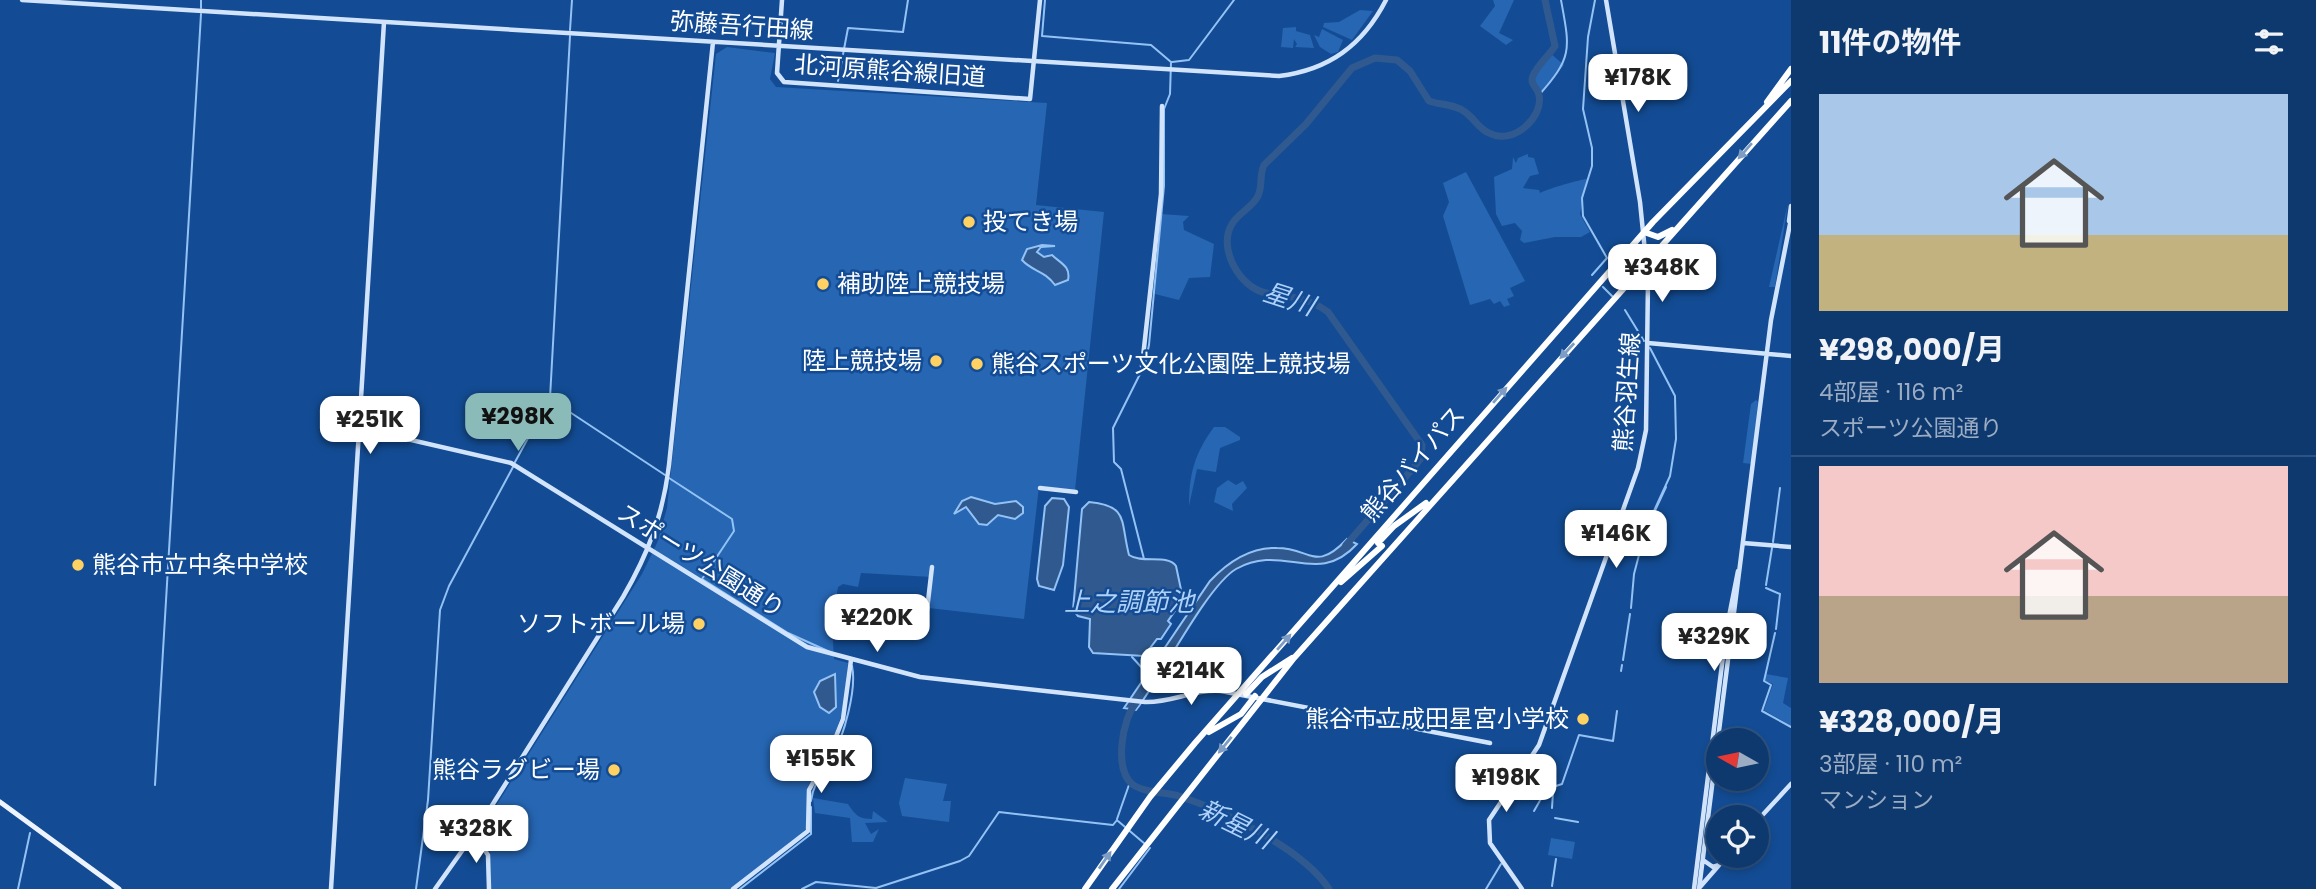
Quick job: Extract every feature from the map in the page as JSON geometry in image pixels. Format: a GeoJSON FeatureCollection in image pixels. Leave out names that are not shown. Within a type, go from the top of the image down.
{"type":"FeatureCollection","features":[{"type":"Feature","properties":{"kind":"highway"},"geometry":{"type":"LineString","coordinates":[[1765,107],[1791,69]]}},
{"type":"Feature","properties":{"kind":"highway","name":"熊谷バイパス"},"geometry":{"type":"LineString","coordinates":[[1085,889],[1150,797],[1192,746],[1243,694],[1328,591],[1644,232],[1791,81]]}},
{"type":"Feature","properties":{"kind":"highway"},"geometry":{"type":"LineString","coordinates":[[1776,96],[1791,88]]}},
{"type":"Feature","properties":{"kind":"highway","name":"熊谷バイパス"},"geometry":{"type":"LineString","coordinates":[[1112,889],[1294,658],[1791,101]]}},
{"type":"Feature","properties":{"kind":"highway"},"geometry":{"type":"LineString","coordinates":[[1774,118],[1791,106]]}},
{"type":"Feature","properties":{"kind":"highway"},"geometry":{"type":"LineString","coordinates":[[1644,232],[1651,237],[1661,236],[1689,215]]}},
{"type":"Feature","properties":{"kind":"highway"},"geometry":{"type":"LineString","coordinates":[[1602,281],[1629,259],[1640,258],[1647,264]]}},
{"type":"Feature","properties":{"kind":"highway"},"geometry":{"type":"LineString","coordinates":[[1328,591],[1371,559],[1394,526],[1439,493]]}},
{"type":"Feature","properties":{"kind":"highway"},"geometry":{"type":"LineString","coordinates":[[1243,694],[1262,677],[1294,658]]}},
{"type":"Feature","properties":{"kind":"highway"},"geometry":{"type":"LineString","coordinates":[[1192,746],[1213,728],[1241,714],[1255,696]]}},
{"type":"Feature","properties":{"kind":"main road"},"geometry":{"type":"LineString","coordinates":[[0,802],[119,889]]}},
{"type":"Feature","properties":{"kind":"street","name":"弥藤吾行田線"},"geometry":{"type":"LineString","coordinates":[[23,0],[1263,75],[1312,70],[1349,50],[1370,28],[1386,0]]}},
{"type":"Feature","properties":{"kind":"street","name":"北河原熊谷線旧道"},"geometry":{"type":"LineString","coordinates":[[782,0],[777,73],[784,82],[1030,99],[1035,61]]}},
{"type":"Feature","properties":{"kind":"street"},"geometry":{"type":"LineString","coordinates":[[1035,61],[1040,0]]}},
{"type":"Feature","properties":{"kind":"street","name":"熊谷羽生線"},"geometry":{"type":"LineString","coordinates":[[1522,889],[1490,842],[1489,820],[1539,745],[1638,468],[1646,430],[1647,264],[1606,0]]}},
{"type":"Feature","properties":{"kind":"street"},"geometry":{"type":"LineString","coordinates":[[331,889],[384,22]]}},
{"type":"Feature","properties":{"kind":"street"},"geometry":{"type":"LineString","coordinates":[[435,889],[474,834],[623,597],[649,549],[666,491],[713,42]]}},
{"type":"Feature","properties":{"kind":"street"},"geometry":{"type":"LineString","coordinates":[[1142,366],[1161,194],[1162,106]]}},
{"type":"Feature","properties":{"kind":"street"},"geometry":{"type":"LineString","coordinates":[[1697,889],[1728,620],[1743,543],[1767,354],[1791,206]]}},
{"type":"Feature","properties":{"kind":"street"},"geometry":{"type":"LineString","coordinates":[[1789,226],[1791,219]]}},
{"type":"Feature","properties":{"kind":"street"},"geometry":{"type":"LineString","coordinates":[[1648,344],[1791,356]]}},
{"type":"Feature","properties":{"kind":"street","name":"スポーツ公園通り"},"geometry":{"type":"LineString","coordinates":[[359,428],[510,463],[791,639],[851,660],[920,677],[1145,702],[1161,702],[1208,690],[1243,694],[1490,743]]}},
{"type":"Feature","properties":{"kind":"street"},"geometry":{"type":"LineString","coordinates":[[1040,488],[1076,492]]}},
{"type":"Feature","properties":{"kind":"street"},"geometry":{"type":"LineString","coordinates":[[1743,543],[1791,547]]}},
{"type":"Feature","properties":{"kind":"street"},"geometry":{"type":"LineString","coordinates":[[1697,889],[1742,549]]}},
{"type":"Feature","properties":{"kind":"street"},"geometry":{"type":"LineString","coordinates":[[927,610],[932,567]]}},
{"type":"Feature","properties":{"kind":"street"},"geometry":{"type":"LineString","coordinates":[[733,889],[808,831],[808,790],[829,754],[843,719],[851,660]]}},
{"type":"Feature","properties":{"kind":"street"},"geometry":{"type":"LineString","coordinates":[[1769,808],[1791,784]]}},
{"type":"Feature","properties":{"kind":"street"},"geometry":{"type":"LineString","coordinates":[[474,834],[488,855],[489,889]]}},
{"type":"Feature","properties":{"kind":"street"},"geometry":{"type":"LineString","coordinates":[[1703,859],[1706,863]]}},
{"type":"Feature","properties":{"kind":"street"},"geometry":{"type":"LineString","coordinates":[[1697,889],[1716,868]]}},
{"type":"Feature","properties":{"kind":"shaded area"},"geometry":{"type":"Polygon","coordinates":[[[1493,0],[1514,0],[1499,33],[1513,40],[1506,45],[1480,26],[1495,6],[1493,0]]]}},
{"type":"Feature","properties":{"kind":"shaded area"},"geometry":{"type":"Polygon","coordinates":[[[1360,10],[1373,11],[1352,40],[1323,27],[1324,23],[1339,22],[1360,10]]]}},
{"type":"Feature","properties":{"kind":"shaded area"},"geometry":{"type":"Polygon","coordinates":[[[1296,27],[1296,31],[1310,35],[1314,48],[1295,47],[1297,44],[1294,39],[1293,48],[1281,47],[1283,28],[1296,27]]]}},
{"type":"Feature","properties":{"kind":"shaded area"},"geometry":{"type":"Polygon","coordinates":[[[1322,29],[1343,40],[1338,52],[1331,54],[1320,47],[1314,35],[1319,37],[1322,29]]]}},
{"type":"Feature","properties":{"kind":"shaded area"},"geometry":{"type":"Polygon","coordinates":[[[727,47],[775,53],[770,79],[776,87],[1047,103],[1036,205],[1104,212],[1075,490],[1039,486],[1024,619],[929,608],[932,577],[861,573],[858,587],[843,584],[838,587],[832,625],[834,659],[848,663],[843,711],[827,756],[807,790],[807,826],[803,834],[730,889],[491,889],[490,851],[482,836],[484,825],[642,574],[657,543],[667,508],[716,54],[727,47]]]}},
{"type":"Feature","properties":{"kind":"shaded area"},"geometry":{"type":"Polygon","coordinates":[[[1550,53],[1564,65],[1539,95],[1535,83],[1536,73],[1550,53]]]}},
{"type":"Feature","properties":{"kind":"shaded area"},"geometry":{"type":"Polygon","coordinates":[[[1528,154],[1528,157],[1534,158],[1539,174],[1530,176],[1523,188],[1539,190],[1540,193],[1587,179],[1580,214],[1590,232],[1581,237],[1555,237],[1524,243],[1520,240],[1522,231],[1515,223],[1502,226],[1496,214],[1494,177],[1512,169],[1513,157],[1516,163],[1518,158],[1528,154]]]}},
{"type":"Feature","properties":{"kind":"shaded area"},"geometry":{"type":"Polygon","coordinates":[[[1466,172],[1525,281],[1510,288],[1514,296],[1507,299],[1510,305],[1504,307],[1500,301],[1494,304],[1490,299],[1470,305],[1443,216],[1449,202],[1443,183],[1466,172]]]}},
{"type":"Feature","properties":{"kind":"shaded area"},"geometry":{"type":"Polygon","coordinates":[[[1788,203],[1775,287],[1769,287],[1788,203]]]}},
{"type":"Feature","properties":{"kind":"shaded area"},"geometry":{"type":"Polygon","coordinates":[[[1161,214],[1189,216],[1183,222],[1184,230],[1214,244],[1210,277],[1189,278],[1179,300],[1155,294],[1161,214]]]}},
{"type":"Feature","properties":{"kind":"shaded area"},"geometry":{"type":"Polygon","coordinates":[[[1756,400],[1758,402],[1752,464],[1743,463],[1751,404],[1756,400]]]}},
{"type":"Feature","properties":{"kind":"shaded area"},"geometry":{"type":"Polygon","coordinates":[[[1214,427],[1225,427],[1240,437],[1240,440],[1220,448],[1216,472],[1197,469],[1189,506],[1194,464],[1214,427]]]}},
{"type":"Feature","properties":{"kind":"shaded area"},"geometry":{"type":"Polygon","coordinates":[[[1228,480],[1236,485],[1243,481],[1247,488],[1232,504],[1233,511],[1214,502],[1217,488],[1228,480]]]}},
{"type":"Feature","properties":{"kind":"shaded area"},"geometry":{"type":"Polygon","coordinates":[[[1766,674],[1788,678],[1783,703],[1791,708],[1791,726],[1764,710],[1773,684],[1765,681],[1766,674]]]}},
{"type":"Feature","properties":{"kind":"shaded area"},"geometry":{"type":"Polygon","coordinates":[[[905,778],[947,784],[943,801],[951,801],[949,822],[902,816],[899,803],[905,778]]]}},
{"type":"Feature","properties":{"kind":"shaded area"},"geometry":{"type":"Polygon","coordinates":[[[813,798],[848,804],[855,814],[864,818],[872,819],[873,811],[888,822],[865,823],[871,834],[879,829],[873,842],[852,842],[850,818],[815,813],[813,798]]]}},
{"type":"Feature","properties":{"kind":"shaded area"},"geometry":{"type":"Polygon","coordinates":[[[1551,838],[1575,842],[1572,859],[1548,855],[1551,838]]]}},
{"type":"Feature","properties":{"kind":"water"},"geometry":{"type":"Polygon","coordinates":[[[1042,245],[1055,246],[1041,247],[1037,252],[1044,257],[1052,255],[1061,263],[1068,271],[1068,280],[1055,285],[1047,276],[1022,260],[1027,249],[1042,245]]]}},
{"type":"Feature","properties":{"kind":"water"},"geometry":{"type":"Polygon","coordinates":[[[971,497],[995,504],[1016,501],[1023,507],[1023,513],[1015,519],[998,515],[987,525],[979,524],[966,507],[954,514],[962,501],[971,497]]]}},
{"type":"Feature","properties":{"kind":"water","name":"上之調節池"},"geometry":{"type":"Polygon","coordinates":[[[1052,498],[1064,499],[1069,507],[1063,565],[1054,590],[1039,586],[1037,579],[1045,506],[1052,498]]]}},
{"type":"Feature","properties":{"kind":"water","name":"上之調節池"},"geometry":{"type":"Polygon","coordinates":[[[1089,502],[1117,511],[1123,524],[1129,555],[1141,559],[1167,560],[1176,566],[1183,599],[1168,621],[1171,624],[1161,639],[1157,639],[1144,656],[1093,653],[1089,647],[1090,619],[1078,616],[1073,610],[1082,509],[1089,502]]]}},
{"type":"Feature","properties":{"kind":"water"},"geometry":{"type":"Polygon","coordinates":[[[1347,539],[1357,544],[1342,557],[1328,563],[1269,560],[1253,562],[1236,569],[1211,594],[1136,710],[1124,708],[1210,581],[1224,568],[1240,557],[1267,548],[1288,549],[1320,557],[1336,549],[1347,539]]]}},
{"type":"Feature","properties":{"kind":"water"},"geometry":{"type":"Polygon","coordinates":[[[835,674],[836,707],[829,713],[820,707],[814,692],[820,681],[835,674]]]}},
{"type":"Feature","properties":{"kind":"waterway"},"geometry":{"type":"LineString","coordinates":[[201,0],[201,8]]}},
{"type":"Feature","properties":{"kind":"waterway"},"geometry":{"type":"LineString","coordinates":[[570,30],[572,0]]}},
{"type":"Feature","properties":{"kind":"waterway"},"geometry":{"type":"LineString","coordinates":[[838,81],[848,28],[903,32],[908,0]]}},
{"type":"Feature","properties":{"kind":"waterway"},"geometry":{"type":"LineString","coordinates":[[1045,0],[1042,36],[1151,45],[1171,62],[1170,94],[1164,109],[1164,186],[1149,345],[1145,364],[1113,428],[1114,462],[1121,469],[1144,559]]}},
{"type":"Feature","properties":{"kind":"waterway"},"geometry":{"type":"LineString","coordinates":[[1172,62],[1189,60],[1234,0]]}},
{"type":"Feature","properties":{"kind":"waterway","name":"星川"},"geometry":{"type":"LineString","coordinates":[[1346,545],[1421,458],[1422,445],[1328,312],[1305,300],[1256,290],[1234,266],[1229,255],[1228,234],[1235,220],[1258,196],[1264,165],[1306,124],[1352,68],[1375,58],[1397,60],[1410,71],[1429,101],[1461,109],[1489,133],[1508,136],[1525,127],[1537,112],[1539,103],[1533,76],[1555,46],[1545,0]]}},
{"type":"Feature","properties":{"kind":"waterway"},"geometry":{"type":"LineString","coordinates":[[1539,95],[1558,71],[1566,52],[1566,30],[1561,0]]}},
{"type":"Feature","properties":{"kind":"waterway"},"geometry":{"type":"LineString","coordinates":[[1592,275],[1607,258],[1583,216],[1582,198],[1592,166],[1592,148],[1583,109],[1588,37],[1595,0]]}},
{"type":"Feature","properties":{"kind":"waterway"},"geometry":{"type":"LineString","coordinates":[[155,785],[201,14]]}},
{"type":"Feature","properties":{"kind":"waterway"},"geometry":{"type":"LineString","coordinates":[[515,462],[550,398],[570,36]]}},
{"type":"Feature","properties":{"kind":"waterway"},"geometry":{"type":"LineString","coordinates":[[1603,287],[1612,296]]}},
{"type":"Feature","properties":{"kind":"waterway"},"geometry":{"type":"LineString","coordinates":[[1625,310],[1644,341]]}},
{"type":"Feature","properties":{"kind":"waterway"},"geometry":{"type":"LineString","coordinates":[[1613,555],[1653,513],[1670,476],[1676,439],[1675,396],[1650,348]]}},
{"type":"Feature","properties":{"kind":"waterway"},"geometry":{"type":"LineString","coordinates":[[550,399],[665,475]]}},
{"type":"Feature","properties":{"kind":"waterway"},"geometry":{"type":"LineString","coordinates":[[416,889],[428,800],[440,610],[449,586],[513,467]]}},
{"type":"Feature","properties":{"kind":"waterway"},"geometry":{"type":"LineString","coordinates":[[669,478],[732,519],[734,531],[702,579],[788,633],[830,652]]}},
{"type":"Feature","properties":{"kind":"waterway"},"geometry":{"type":"LineString","coordinates":[[1646,530],[1666,487]]}},
{"type":"Feature","properties":{"kind":"waterway"},"geometry":{"type":"LineString","coordinates":[[1773,542],[1780,488]]}},
{"type":"Feature","properties":{"kind":"waterway"},"geometry":{"type":"LineString","coordinates":[[1631,608],[1634,574],[1644,536]]}},
{"type":"Feature","properties":{"kind":"waterway"},"geometry":{"type":"LineString","coordinates":[[1766,585],[1772,548]]}},
{"type":"Feature","properties":{"kind":"waterway"},"geometry":{"type":"LineString","coordinates":[[1766,588],[1780,594],[1776,629]]}},
{"type":"Feature","properties":{"kind":"waterway"},"geometry":{"type":"LineString","coordinates":[[1623,660],[1630,614]]}},
{"type":"Feature","properties":{"kind":"waterway"},"geometry":{"type":"LineString","coordinates":[[1775,633],[1764,681],[1771,685],[1762,711],[1791,727]]}},
{"type":"Feature","properties":{"kind":"waterway"},"geometry":{"type":"LineString","coordinates":[[1132,657],[1143,669],[1152,672]]}},
{"type":"Feature","properties":{"kind":"waterway"},"geometry":{"type":"LineString","coordinates":[[1621,671],[1622,665]]}},
{"type":"Feature","properties":{"kind":"waterway"},"geometry":{"type":"LineString","coordinates":[[811,801],[816,784],[837,748],[845,725],[853,687],[852,666]]}},
{"type":"Feature","properties":{"kind":"waterway","name":"新星川"},"geometry":{"type":"LineString","coordinates":[[1136,703],[1127,720],[1122,744],[1123,767],[1132,784],[1148,791],[1179,796],[1239,821],[1301,860],[1329,889]]}},
{"type":"Feature","properties":{"kind":"waterway"},"geometry":{"type":"LineString","coordinates":[[1535,759],[1536,774],[1541,781],[1553,787],[1562,784],[1579,735],[1613,741],[1617,711]]}},
{"type":"Feature","properties":{"kind":"waterway"},"geometry":{"type":"LineString","coordinates":[[1117,819],[1130,782]]}},
{"type":"Feature","properties":{"kind":"waterway"},"geometry":{"type":"LineString","coordinates":[[1534,811],[1546,790]]}},
{"type":"Feature","properties":{"kind":"waterway"},"geometry":{"type":"LineString","coordinates":[[1552,808],[1553,792]]}},
{"type":"Feature","properties":{"kind":"waterway"},"geometry":{"type":"LineString","coordinates":[[740,889],[811,834],[811,807]]}},
{"type":"Feature","properties":{"kind":"waterway"},"geometry":{"type":"LineString","coordinates":[[802,889],[816,882],[876,888],[960,861],[969,856],[999,812],[1113,825],[1117,820]]}},
{"type":"Feature","properties":{"kind":"waterway"},"geometry":{"type":"LineString","coordinates":[[1555,818],[1578,822]]}},
{"type":"Feature","properties":{"kind":"waterway"},"geometry":{"type":"LineString","coordinates":[[1118,821],[1145,844]]}},
{"type":"Feature","properties":{"kind":"waterway"},"geometry":{"type":"LineString","coordinates":[[18,889],[30,833]]}},
{"type":"Feature","properties":{"kind":"waterway"},"geometry":{"type":"LineString","coordinates":[[1119,889],[1150,848]]}},
{"type":"Feature","properties":{"kind":"waterway"},"geometry":{"type":"LineString","coordinates":[[1552,886],[1556,859]]}},
{"type":"Feature","properties":{"kind":"waterway"},"geometry":{"type":"LineString","coordinates":[[1486,889],[1501,864]]}},
{"type":"Feature","properties":{"kind":"place","name":"投てき場"},"geometry":{"type":"Point","coordinates":[969,222]}},
{"type":"Feature","properties":{"kind":"place","name":"補助陸上競技場"},"geometry":{"type":"Point","coordinates":[823,284]}},
{"type":"Feature","properties":{"kind":"place","name":"陸上競技場"},"geometry":{"type":"Point","coordinates":[936,361]}},
{"type":"Feature","properties":{"kind":"place","name":"熊谷スポーツ文化公園陸上競技場"},"geometry":{"type":"Point","coordinates":[977,364]}},
{"type":"Feature","properties":{"kind":"place","name":"熊谷市立中条中学校"},"geometry":{"type":"Point","coordinates":[78,565]}},
{"type":"Feature","properties":{"kind":"place","name":"ソフトボール場"},"geometry":{"type":"Point","coordinates":[699,624]}},
{"type":"Feature","properties":{"kind":"place","name":"熊谷市立成田星宮小学校"},"geometry":{"type":"Point","coordinates":[1583,719]}},
{"type":"Feature","properties":{"kind":"place","name":"熊谷ラグビー場"},"geometry":{"type":"Point","coordinates":[614,770]}}]}
